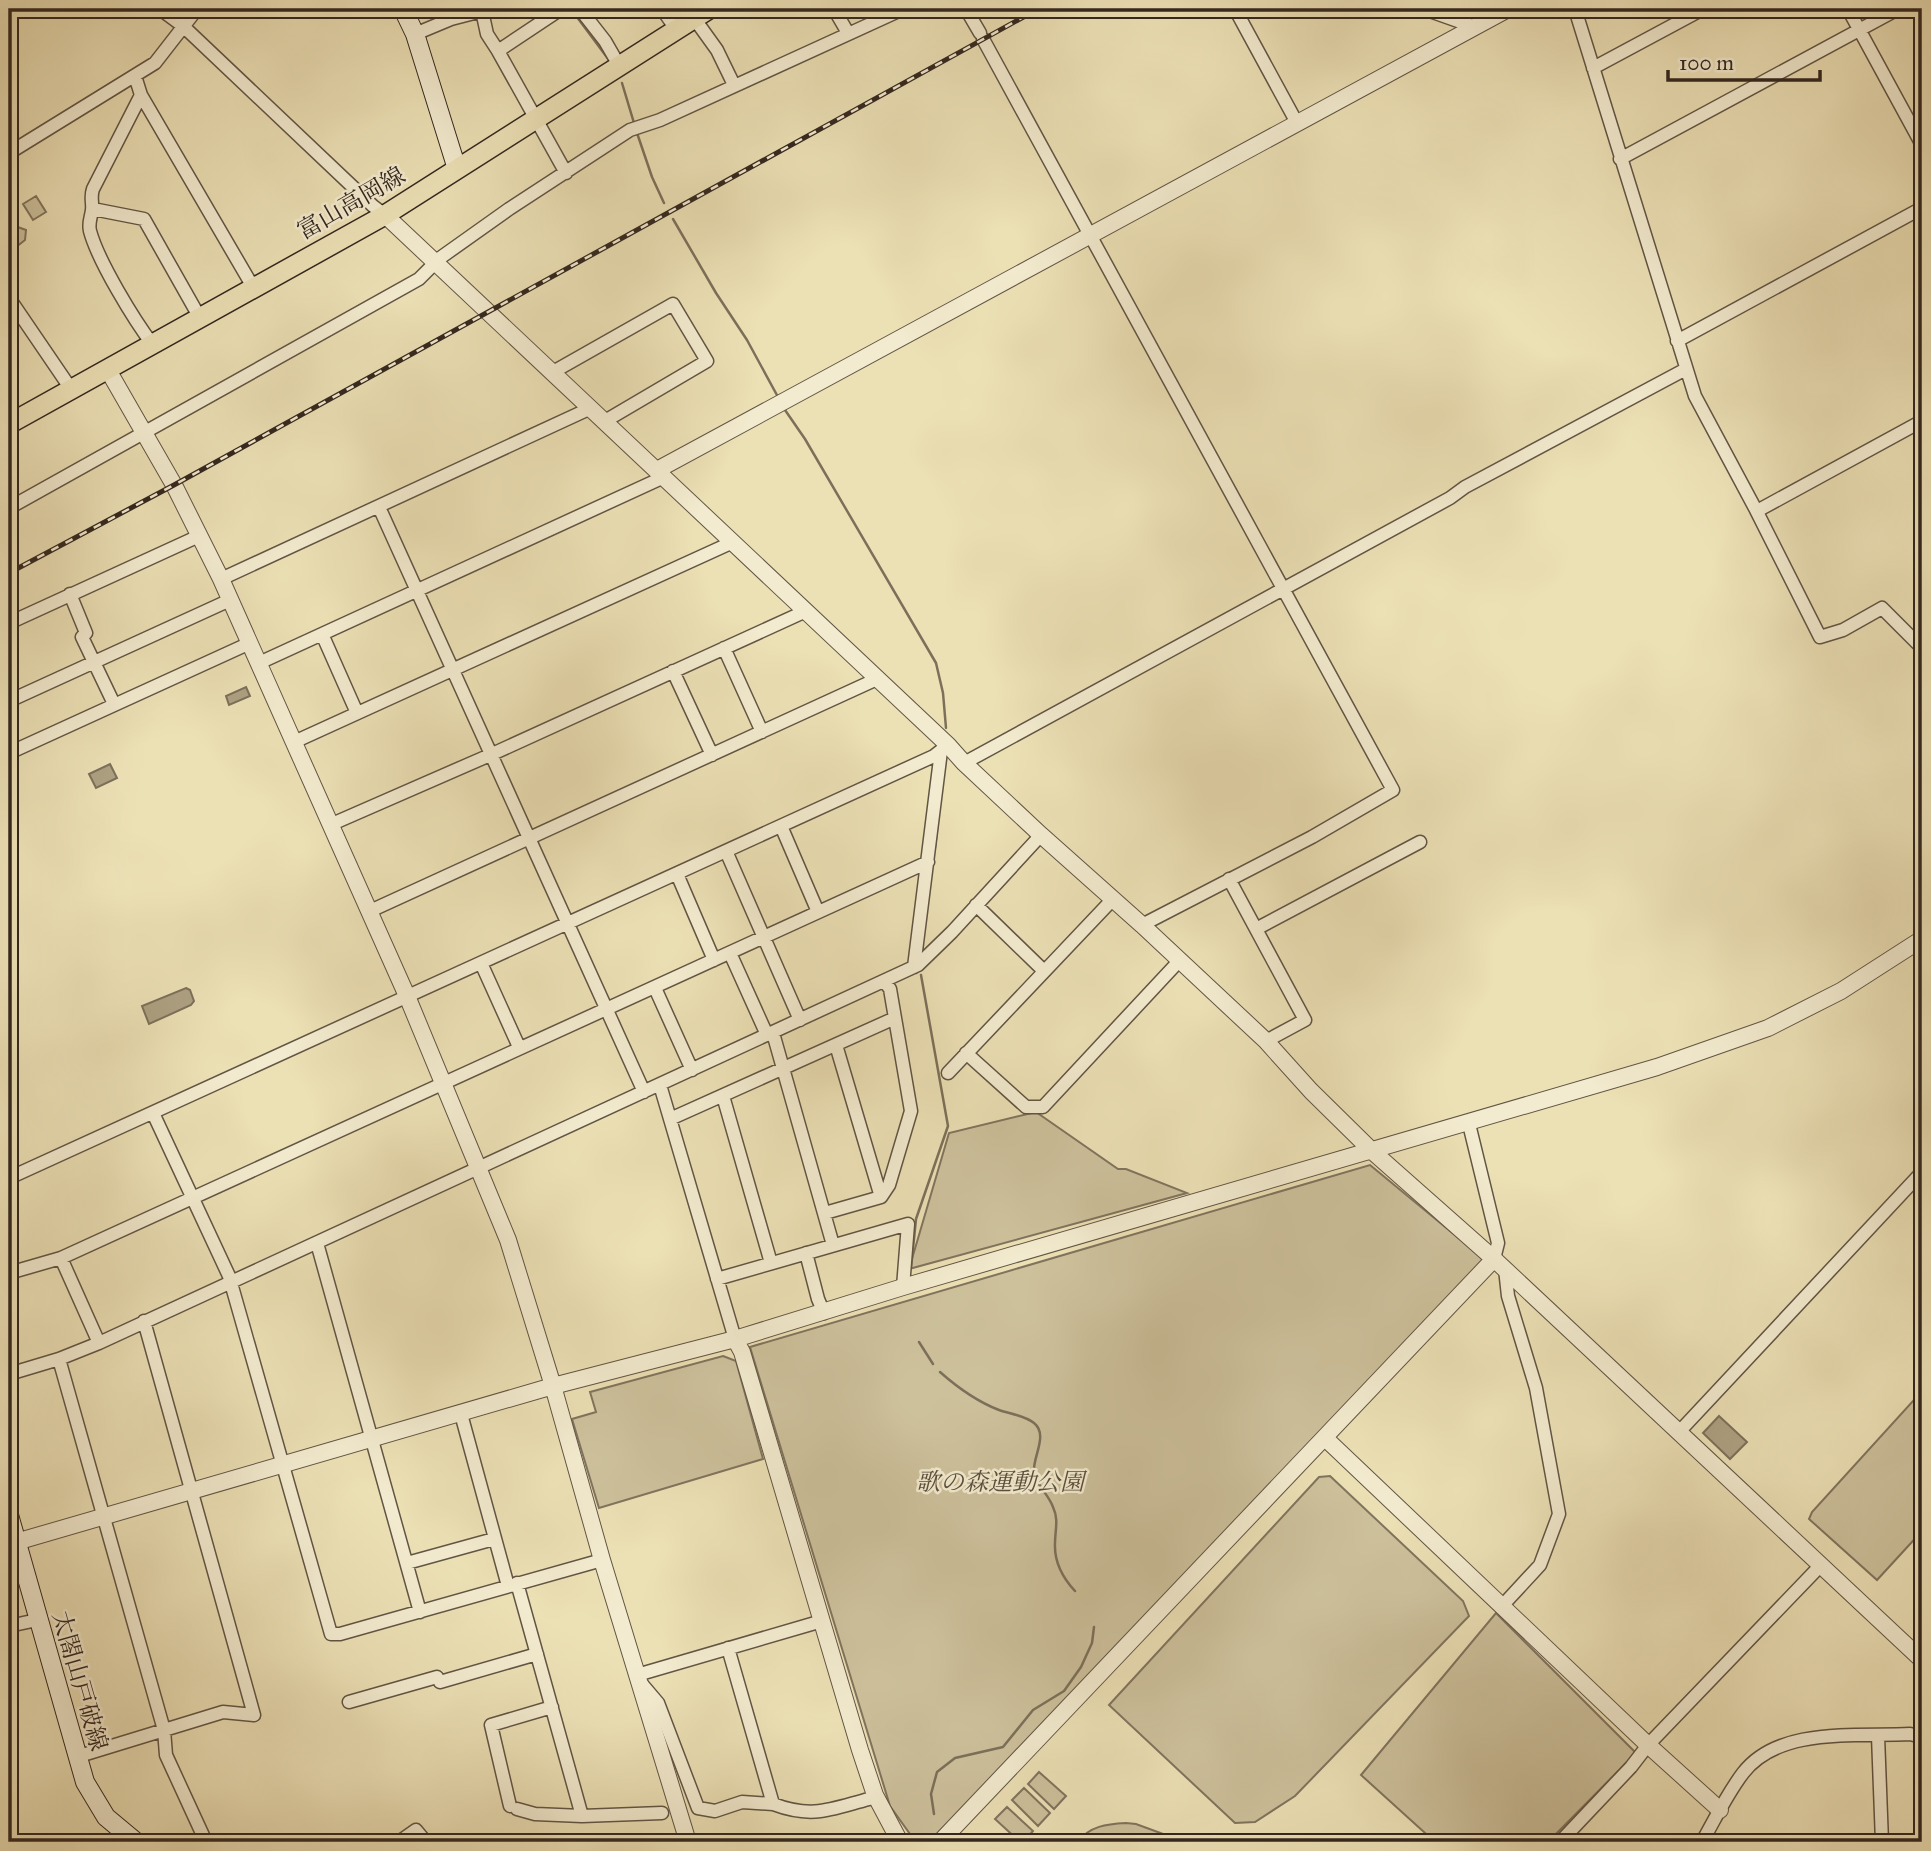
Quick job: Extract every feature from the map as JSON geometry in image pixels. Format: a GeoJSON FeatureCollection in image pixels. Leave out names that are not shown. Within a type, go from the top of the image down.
{"type":"FeatureCollection","features":[{"type":"Feature","properties":{"kind":"main road"},"geometry":{"type":"LineString","coordinates":[[402,9],[415,34],[457,169]]}},
{"type":"Feature","properties":{"kind":"main road","name":"富山高岡線"},"geometry":{"type":"LineString","coordinates":[[9,424],[385,215],[701,13]]}},
{"type":"Feature","properties":{"kind":"main road","name":"太閤山戸破線"},"geometry":{"type":"LineString","coordinates":[[9,1515],[13,1543],[85,1782],[101,1810],[136,1842]]}},
{"type":"Feature","properties":{"kind":"street"},"geometry":{"type":"LineString","coordinates":[[160,9],[183,26],[363,197],[438,262],[877,679],[944,748],[964,763],[1180,960],[1266,1041],[1311,1091],[1372,1151],[1500,1264],[1922,1660]]}},
{"type":"Feature","properties":{"kind":"street"},"geometry":{"type":"LineString","coordinates":[[9,153],[155,63],[197,9]]}},
{"type":"Feature","properties":{"kind":"street"},"geometry":{"type":"LineString","coordinates":[[498,51],[561,9]]}},
{"type":"Feature","properties":{"kind":"street"},"geometry":{"type":"LineString","coordinates":[[580,9],[620,66]]}},
{"type":"Feature","properties":{"kind":"street"},"geometry":{"type":"LineString","coordinates":[[662,9],[676,29]]}},
{"type":"Feature","properties":{"kind":"street"},"geometry":{"type":"LineString","coordinates":[[834,9],[848,33]]}},
{"type":"Feature","properties":{"kind":"street"},"geometry":{"type":"LineString","coordinates":[[9,509],[419,279],[509,209],[635,129],[904,9]]}},
{"type":"Feature","properties":{"kind":"street"},"geometry":{"type":"LineString","coordinates":[[966,9],[1393,790],[1312,837],[1142,925]]}},
{"type":"Feature","properties":{"kind":"street"},"geometry":{"type":"LineString","coordinates":[[1235,9],[1297,122]]}},
{"type":"Feature","properties":{"kind":"street"},"geometry":{"type":"LineString","coordinates":[[1424,9],[1475,27]]}},
{"type":"Feature","properties":{"kind":"street"},"geometry":{"type":"LineString","coordinates":[[259,663],[661,473],[1089,235],[1508,9]]}},
{"type":"Feature","properties":{"kind":"street"},"geometry":{"type":"LineString","coordinates":[[1575,9],[1695,397],[1757,511],[1820,637],[1843,630],[1882,608],[1922,648]]}},
{"type":"Feature","properties":{"kind":"street"},"geometry":{"type":"LineString","coordinates":[[1593,68],[1703,9]]}},
{"type":"Feature","properties":{"kind":"street"},"geometry":{"type":"LineString","coordinates":[[1848,9],[1922,145]]}},
{"type":"Feature","properties":{"kind":"street"},"geometry":{"type":"LineString","coordinates":[[1620,159],[1898,9]]}},
{"type":"Feature","properties":{"kind":"street"},"geometry":{"type":"LineString","coordinates":[[415,34],[451,19],[482,11],[487,34],[566,173]]}},
{"type":"Feature","properties":{"kind":"street"},"geometry":{"type":"LineString","coordinates":[[701,13],[734,85]]}},
{"type":"Feature","properties":{"kind":"street"},"geometry":{"type":"LineString","coordinates":[[135,76],[141,95],[253,287]]}},
{"type":"Feature","properties":{"kind":"street"},"geometry":{"type":"LineString","coordinates":[[141,95],[93,189],[90,197],[93,209],[89,217],[89,229],[99,256],[153,345]]}},
{"type":"Feature","properties":{"kind":"street"},"geometry":{"type":"LineString","coordinates":[[1677,341],[1922,208]]}},
{"type":"Feature","properties":{"kind":"street"},"geometry":{"type":"LineString","coordinates":[[93,209],[144,219],[200,318]]}},
{"type":"Feature","properties":{"kind":"street"},"geometry":{"type":"LineString","coordinates":[[9,298],[71,389]]}},
{"type":"Feature","properties":{"kind":"street"},"geometry":{"type":"LineString","coordinates":[[553,372],[673,304],[707,361],[605,421]]}},
{"type":"Feature","properties":{"kind":"street"},"geometry":{"type":"LineString","coordinates":[[964,763],[1450,498],[1465,487],[1686,369]]}},
{"type":"Feature","properties":{"kind":"street"},"geometry":{"type":"LineString","coordinates":[[108,370],[174,485],[221,579],[408,996],[508,1240],[688,1842]]}},
{"type":"Feature","properties":{"kind":"street"},"geometry":{"type":"LineString","coordinates":[[221,579],[591,408]]}},
{"type":"Feature","properties":{"kind":"street"},"geometry":{"type":"LineString","coordinates":[[1757,511],[1922,421]]}},
{"type":"Feature","properties":{"kind":"street"},"geometry":{"type":"LineString","coordinates":[[379,507],[644,1092]]}},
{"type":"Feature","properties":{"kind":"street"},"geometry":{"type":"LineString","coordinates":[[9,623],[199,536]]}},
{"type":"Feature","properties":{"kind":"street"},"geometry":{"type":"LineString","coordinates":[[294,742],[733,542]]}},
{"type":"Feature","properties":{"kind":"street"},"geometry":{"type":"LineString","coordinates":[[70,594],[86,634],[82,636],[114,704]]}},
{"type":"Feature","properties":{"kind":"street"},"geometry":{"type":"LineString","coordinates":[[9,701],[230,600]]}},
{"type":"Feature","properties":{"kind":"street"},"geometry":{"type":"LineString","coordinates":[[332,824],[806,611]]}},
{"type":"Feature","properties":{"kind":"street"},"geometry":{"type":"LineString","coordinates":[[322,634],[357,713]]}},
{"type":"Feature","properties":{"kind":"street"},"geometry":{"type":"LineString","coordinates":[[9,753],[250,643]]}},
{"type":"Feature","properties":{"kind":"street"},"geometry":{"type":"LineString","coordinates":[[724,648],[762,732]]}},
{"type":"Feature","properties":{"kind":"street"},"geometry":{"type":"LineString","coordinates":[[673,671],[712,755]]}},
{"type":"Feature","properties":{"kind":"street"},"geometry":{"type":"LineString","coordinates":[[370,911],[877,679]]}},
{"type":"Feature","properties":{"kind":"street"},"geometry":{"type":"LineString","coordinates":[[9,1178],[677,874],[944,748]]}},
{"type":"Feature","properties":{"kind":"street"},"geometry":{"type":"LineString","coordinates":[[914,967],[944,748]]}},
{"type":"Feature","properties":{"kind":"street"},"geometry":{"type":"LineString","coordinates":[[781,826],[818,912]]}},
{"type":"Feature","properties":{"kind":"street"},"geometry":{"type":"LineString","coordinates":[[9,1374],[59,1359],[99,1343],[914,967],[935,949],[1041,835]]}},
{"type":"Feature","properties":{"kind":"street"},"geometry":{"type":"LineString","coordinates":[[1256,929],[1420,842]]}},
{"type":"Feature","properties":{"kind":"street"},"geometry":{"type":"LineString","coordinates":[[726,851],[800,1020]]}},
{"type":"Feature","properties":{"kind":"street"},"geometry":{"type":"LineString","coordinates":[[9,1271],[61,1258],[928,862]]}},
{"type":"Feature","properties":{"kind":"street"},"geometry":{"type":"LineString","coordinates":[[677,874],[715,960]]}},
{"type":"Feature","properties":{"kind":"street"},"geometry":{"type":"LineString","coordinates":[[1229,879],[1305,1020],[1266,1041]]}},
{"type":"Feature","properties":{"kind":"street"},"geometry":{"type":"LineString","coordinates":[[948,1073],[1113,899]]}},
{"type":"Feature","properties":{"kind":"street"},"geometry":{"type":"LineString","coordinates":[[976,905],[1044,971]]}},
{"type":"Feature","properties":{"kind":"street"},"geometry":{"type":"LineString","coordinates":[[13,1543],[553,1386],[735,1339],[903,1287],[1657,1067],[1768,1028],[1840,991],[1922,939]]}},
{"type":"Feature","properties":{"kind":"street"},"geometry":{"type":"LineString","coordinates":[[730,953],[784,1069],[833,1245]]}},
{"type":"Feature","properties":{"kind":"street"},"geometry":{"type":"LineString","coordinates":[[966,1053],[1026,1107],[1043,1107],[1180,960]]}},
{"type":"Feature","properties":{"kind":"street"},"geometry":{"type":"LineString","coordinates":[[481,962],[519,1047]]}},
{"type":"Feature","properties":{"kind":"street"},"geometry":{"type":"LineString","coordinates":[[825,1213],[881,1197],[889,1185],[911,1111],[890,989],[884,981]]}},
{"type":"Feature","properties":{"kind":"street"},"geometry":{"type":"LineString","coordinates":[[655,988],[692,1070]]}},
{"type":"Feature","properties":{"kind":"street"},"geometry":{"type":"LineString","coordinates":[[670,1119],[895,1018]]}},
{"type":"Feature","properties":{"kind":"street"},"geometry":{"type":"LineString","coordinates":[[836,1045],[881,1197]]}},
{"type":"Feature","properties":{"kind":"street"},"geometry":{"type":"LineString","coordinates":[[660,1085],[875,1795],[900,1842]]}},
{"type":"Feature","properties":{"kind":"street"},"geometry":{"type":"LineString","coordinates":[[723,1096],[771,1262]]}},
{"type":"Feature","properties":{"kind":"street"},"geometry":{"type":"LineString","coordinates":[[153,1113],[229,1276],[331,1634],[420,1612],[602,1560]]}},
{"type":"Feature","properties":{"kind":"street"},"geometry":{"type":"LineString","coordinates":[[1469,1124],[1508,1296],[1536,1388],[1559,1514],[1540,1565],[1503,1605]]}},
{"type":"Feature","properties":{"kind":"street"},"geometry":{"type":"LineString","coordinates":[[1679,1432],[1922,1172]]}},
{"type":"Feature","properties":{"kind":"street"},"geometry":{"type":"LineString","coordinates":[[717,1279],[908,1224],[903,1287]]}},
{"type":"Feature","properties":{"kind":"street"},"geometry":{"type":"LineString","coordinates":[[317,1243],[370,1441],[420,1612]]}},
{"type":"Feature","properties":{"kind":"street"},"geometry":{"type":"LineString","coordinates":[[806,1253],[824,1312]]}},
{"type":"Feature","properties":{"kind":"street"},"geometry":{"type":"LineString","coordinates":[[61,1258],[99,1343]]}},
{"type":"Feature","properties":{"kind":"street"},"geometry":{"type":"LineString","coordinates":[[940,1842],[1325,1438],[1500,1264]]}},
{"type":"Feature","properties":{"kind":"street"},"geometry":{"type":"LineString","coordinates":[[76,1757],[223,1712],[254,1714],[144,1321]]}},
{"type":"Feature","properties":{"kind":"street"},"geometry":{"type":"LineString","coordinates":[[59,1359],[164,1730],[166,1755],[206,1842]]}},
{"type":"Feature","properties":{"kind":"street"},"geometry":{"type":"LineString","coordinates":[[461,1414],[494,1539],[537,1654],[582,1816]]}},
{"type":"Feature","properties":{"kind":"street"},"geometry":{"type":"LineString","coordinates":[[1325,1438],[1720,1810]]}},
{"type":"Feature","properties":{"kind":"street"},"geometry":{"type":"LineString","coordinates":[[407,1563],[494,1539]]}},
{"type":"Feature","properties":{"kind":"street"},"geometry":{"type":"LineString","coordinates":[[1560,1842],[1631,1767],[1648,1745],[1821,1565]]}},
{"type":"Feature","properties":{"kind":"street"},"geometry":{"type":"LineString","coordinates":[[9,1626],[37,1620]]}},
{"type":"Feature","properties":{"kind":"street"},"geometry":{"type":"LineString","coordinates":[[639,1679],[729,1648],[822,1621]]}},
{"type":"Feature","properties":{"kind":"street"},"geometry":{"type":"LineString","coordinates":[[729,1648],[773,1804]]}},
{"type":"Feature","properties":{"kind":"street"},"geometry":{"type":"LineString","coordinates":[[349,1702],[537,1654]]}},
{"type":"Feature","properties":{"kind":"street"},"geometry":{"type":"LineString","coordinates":[[639,1679],[658,1703],[698,1808],[715,1811],[742,1802],[773,1804],[791,1811],[815,1814],[875,1795]]}},
{"type":"Feature","properties":{"kind":"street"},"geometry":{"type":"LineString","coordinates":[[552,1707],[491,1725],[513,1808],[536,1814],[582,1816],[662,1813]]}},
{"type":"Feature","properties":{"kind":"street"},"geometry":{"type":"LineString","coordinates":[[1702,1842],[1744,1771],[1766,1752],[1820,1736],[1910,1734],[1922,1737]]}},
{"type":"Feature","properties":{"kind":"street"},"geometry":{"type":"LineString","coordinates":[[1878,1736],[1882,1842]]}},
{"type":"Feature","properties":{"kind":"street"},"geometry":{"type":"LineString","coordinates":[[399,1842],[416,1830],[426,1842]]}},
{"type":"Feature","properties":{"kind":"green space"},"geometry":{"type":"Polygon","coordinates":[[[36,196],[46,212],[33,220],[23,204],[36,196]]]}},
{"type":"Feature","properties":{"kind":"green space"},"geometry":{"type":"Polygon","coordinates":[[[15,226],[26,230],[25,240],[16,247],[9,244],[9,229],[15,226]]]}},
{"type":"Feature","properties":{"kind":"green space"},"geometry":{"type":"Polygon","coordinates":[[[1036,1112],[1118,1169],[1126,1169],[1187,1193],[909,1269],[949,1133],[1036,1112]]]}},
{"type":"Feature","properties":{"kind":"green space","name":"歌の森運動公園"},"geometry":{"type":"Polygon","coordinates":[[[1370,1165],[1484,1259],[934,1842],[915,1841],[890,1806],[750,1347],[1370,1165]]]}},
{"type":"Feature","properties":{"kind":"green space"},"geometry":{"type":"Polygon","coordinates":[[[723,1356],[736,1361],[763,1459],[599,1508],[572,1419],[596,1412],[590,1392],[723,1356]]]}},
{"type":"Feature","properties":{"kind":"green space"},"geometry":{"type":"Polygon","coordinates":[[[1922,1391],[1922,1531],[1877,1580],[1809,1519],[1812,1512],[1922,1391]]]}},
{"type":"Feature","properties":{"kind":"green space"},"geometry":{"type":"Polygon","coordinates":[[[1330,1476],[1463,1601],[1469,1616],[1295,1796],[1255,1822],[1235,1823],[1109,1705],[1319,1477],[1330,1476]]]}},
{"type":"Feature","properties":{"kind":"green space"},"geometry":{"type":"Polygon","coordinates":[[[1496,1613],[1636,1753],[1548,1842],[1435,1842],[1361,1775],[1496,1613]]]}},
{"type":"Feature","properties":{"kind":"green space"},"geometry":{"type":"Polygon","coordinates":[[[1039,1772],[1066,1796],[1054,1809],[1028,1784],[1039,1772]]]}},
{"type":"Feature","properties":{"kind":"green space"},"geometry":{"type":"Polygon","coordinates":[[[1024,1788],[1050,1813],[1038,1826],[1012,1800],[1024,1788]]]}},
{"type":"Feature","properties":{"kind":"green space"},"geometry":{"type":"Polygon","coordinates":[[[1007,1807],[1033,1831],[1023,1842],[995,1819],[1007,1807]]]}},
{"type":"Feature","properties":{"kind":"green space"},"geometry":{"type":"Polygon","coordinates":[[[1126,1823],[1136,1824],[1185,1842],[1078,1842],[1093,1829],[1126,1823]]]}},
{"type":"Feature","properties":{"kind":"shaded area"},"geometry":{"type":"Polygon","coordinates":[[[246,687],[250,696],[229,705],[226,696],[246,687]]]}},
{"type":"Feature","properties":{"kind":"shaded area"},"geometry":{"type":"Polygon","coordinates":[[[110,764],[117,778],[96,788],[89,774],[110,764]]]}},
{"type":"Feature","properties":{"kind":"shaded area"},"geometry":{"type":"Polygon","coordinates":[[[186,988],[190,990],[194,1001],[191,1005],[149,1024],[142,1006],[186,988]]]}},
{"type":"Feature","properties":{"kind":"shaded area"},"geometry":{"type":"Polygon","coordinates":[[[1719,1416],[1747,1442],[1730,1459],[1703,1433],[1719,1416]]]}},
{"type":"Feature","properties":{"kind":"waterway"},"geometry":{"type":"LineString","coordinates":[[571,9],[609,60]]}},
{"type":"Feature","properties":{"kind":"waterway"},"geometry":{"type":"LineString","coordinates":[[622,83],[634,123]]}},
{"type":"Feature","properties":{"kind":"waterway"},"geometry":{"type":"LineString","coordinates":[[637,133],[664,203]]}},
{"type":"Feature","properties":{"kind":"waterway"},"geometry":{"type":"LineString","coordinates":[[673,219],[747,340],[778,397]]}},
{"type":"Feature","properties":{"kind":"waterway"},"geometry":{"type":"LineString","coordinates":[[785,410],[805,439],[936,663],[943,693],[946,728]]}},
{"type":"Feature","properties":{"kind":"waterway"},"geometry":{"type":"LineString","coordinates":[[935,847],[943,774]]}},
{"type":"Feature","properties":{"kind":"waterway"},"geometry":{"type":"LineString","coordinates":[[911,1268],[916,1219],[948,1126],[921,975]]}},
{"type":"Feature","properties":{"kind":"waterway"},"geometry":{"type":"LineString","coordinates":[[919,1342],[933,1364]]}},
{"type":"Feature","properties":{"kind":"waterway"},"geometry":{"type":"LineString","coordinates":[[940,1372],[983,1403],[1026,1418],[1038,1428],[1040,1439],[1035,1475],[1055,1512],[1055,1550],[1058,1563],[1075,1591]]}},
{"type":"Feature","properties":{"kind":"waterway"},"geometry":{"type":"LineString","coordinates":[[934,1814],[931,1794],[937,1772],[955,1758],[1003,1747],[1033,1710],[1064,1691],[1081,1667],[1092,1643],[1094,1627]]}},
{"type":"Feature","properties":{"kind":"railway"},"geometry":{"type":"LineString","coordinates":[[9,573],[174,485],[1038,9]]}}]}
